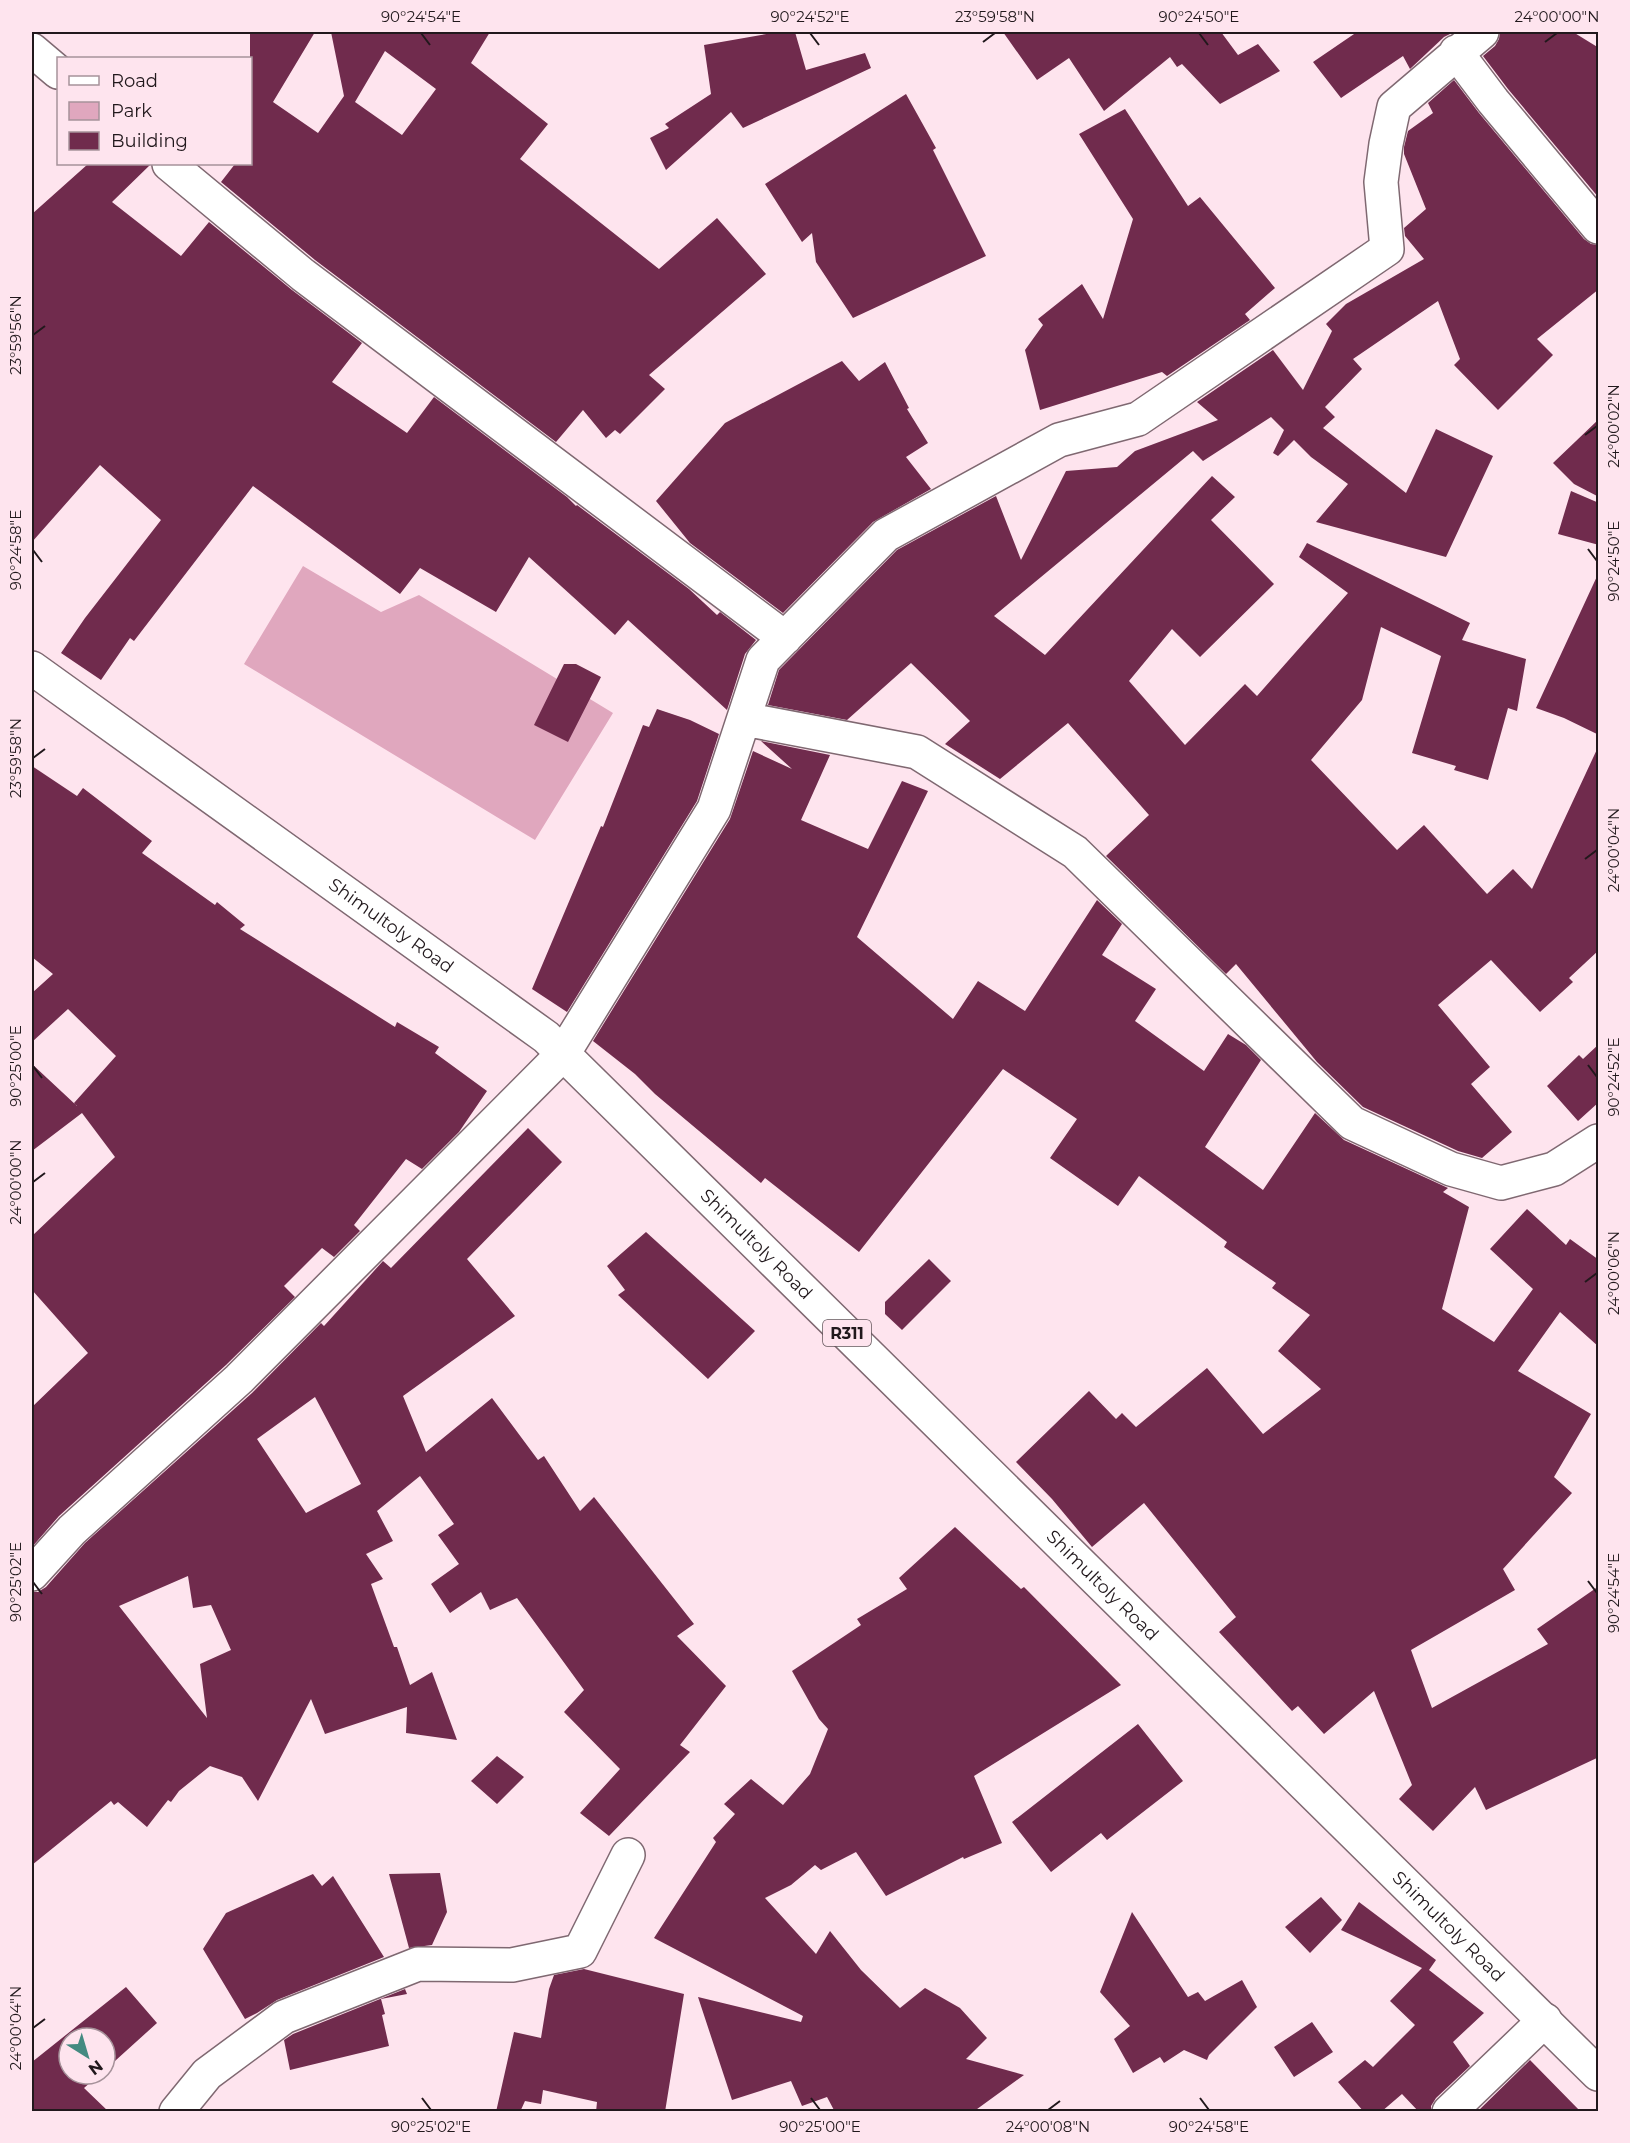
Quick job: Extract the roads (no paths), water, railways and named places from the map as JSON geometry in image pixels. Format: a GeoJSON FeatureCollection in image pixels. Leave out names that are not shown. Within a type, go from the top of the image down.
{"type":"FeatureCollection","features":[{"type":"Feature","properties":{"kind":"street"},"geometry":{"type":"LineString","coordinates":[[32,1574],[72,1530],[239,1378],[563,1054],[714,809],[763,660],[886,535],[1059,440],[1138,419],[1387,249],[1381,183],[1394,107],[1482,32]]}},
{"type":"Feature","properties":{"kind":"street"},"geometry":{"type":"LineString","coordinates":[[32,50],[57,71]]}},
{"type":"Feature","properties":{"kind":"street"},"geometry":{"type":"LineString","coordinates":[[1456,52],[1492,101],[1599,227]]}},
{"type":"Feature","properties":{"kind":"street"},"geometry":{"type":"LineString","coordinates":[[170,165],[303,275],[785,638]]}},
{"type":"Feature","properties":{"kind":"street","name":"Shimultoly Road"},"geometry":{"type":"LineString","coordinates":[[32,668],[546,1037],[1599,2074]]}},
{"type":"Feature","properties":{"kind":"street"},"geometry":{"type":"LineString","coordinates":[[744,719],[917,752],[1075,852],[1352,1123],[1451,1170],[1501,1183],[1554,1169],[1599,1141]]}},
{"type":"Feature","properties":{"kind":"street"},"geometry":{"type":"LineString","coordinates":[[176,2112],[207,2074],[284,2016],[418,1965],[512,1965],[580,1951],[628,1855]]}},
{"type":"Feature","properties":{"kind":"street"},"geometry":{"type":"LineString","coordinates":[[1449,2112],[1545,2020]]}}]}
